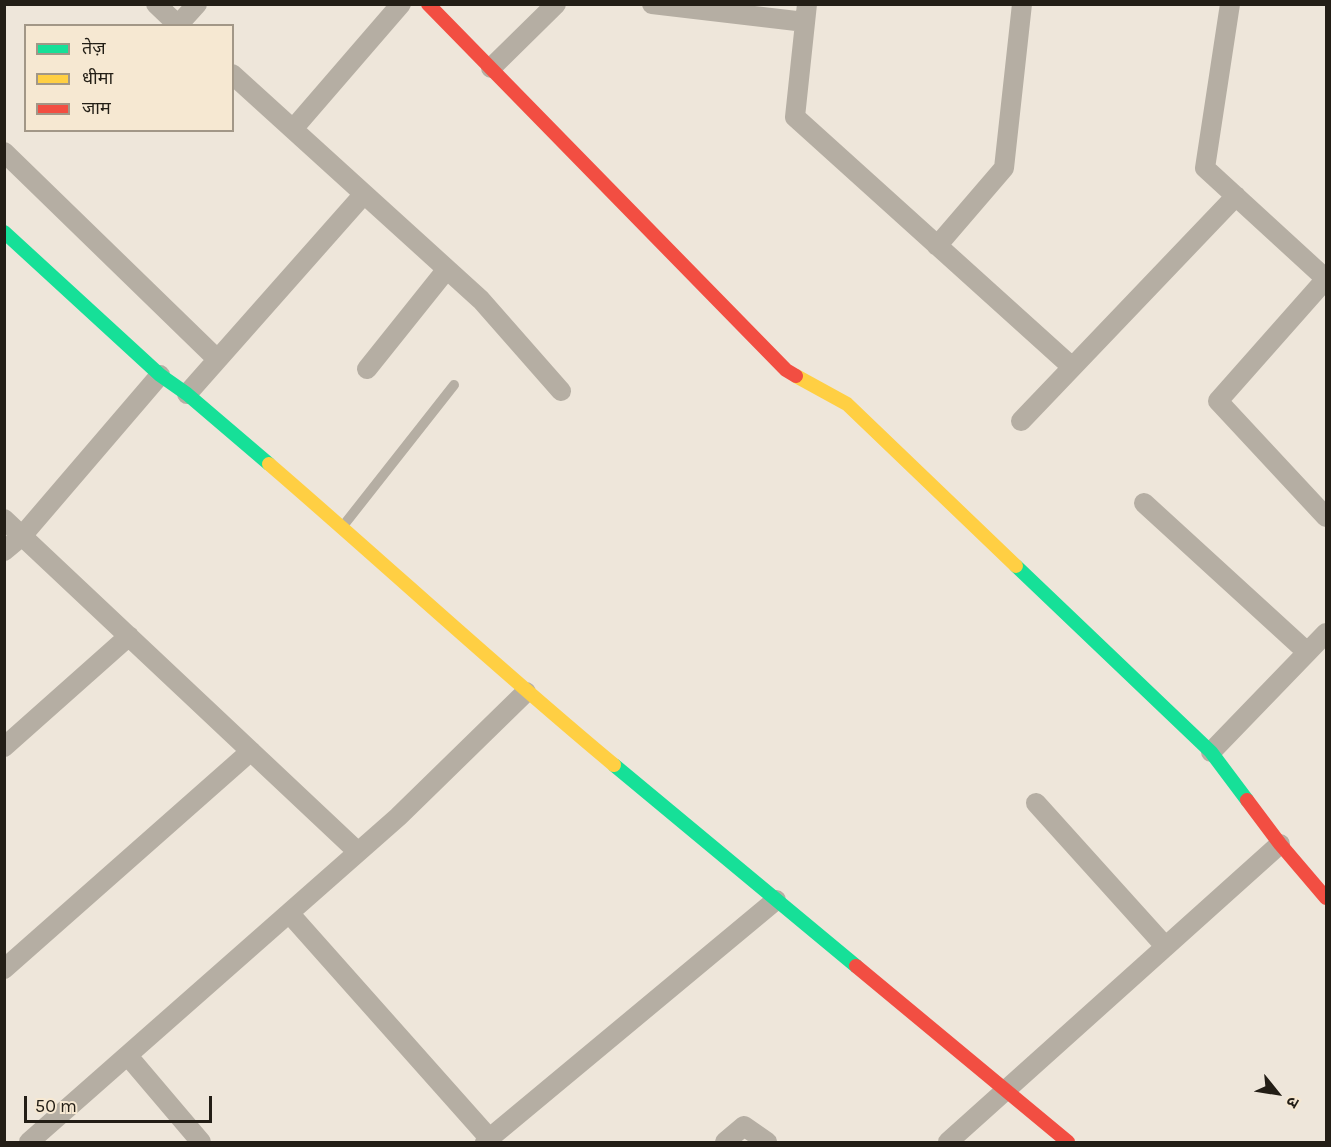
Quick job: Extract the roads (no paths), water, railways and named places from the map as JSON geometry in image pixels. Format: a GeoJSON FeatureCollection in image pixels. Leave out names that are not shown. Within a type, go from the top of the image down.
{"type":"FeatureCollection","features":[{"type":"Feature","properties":{"kind":"street"},"geometry":{"type":"LineString","coordinates":[[156,4],[178,24]]}},
{"type":"Feature","properties":{"kind":"street"},"geometry":{"type":"LineString","coordinates":[[180,24],[197,4]]}},
{"type":"Feature","properties":{"kind":"street"},"geometry":{"type":"LineString","coordinates":[[292,129],[401,4]]}},
{"type":"Feature","properties":{"kind":"street"},"geometry":{"type":"LineString","coordinates":[[429,4],[786,370],[847,404],[1211,752],[1280,844],[1326,898]]}},
{"type":"Feature","properties":{"kind":"street"},"geometry":{"type":"LineString","coordinates":[[491,68],[556,4]]}},
{"type":"Feature","properties":{"kind":"street"},"geometry":{"type":"LineString","coordinates":[[652,4],[806,13],[795,117],[1072,367]]}},
{"type":"Feature","properties":{"kind":"street"},"geometry":{"type":"LineString","coordinates":[[937,246],[1004,168],[1022,4]]}},
{"type":"Feature","properties":{"kind":"street"},"geometry":{"type":"LineString","coordinates":[[1230,4],[1204,168],[1326,279],[1218,400],[1326,517]]}},
{"type":"Feature","properties":{"kind":"street"},"geometry":{"type":"LineString","coordinates":[[234,76],[481,300],[561,392]]}},
{"type":"Feature","properties":{"kind":"street"},"geometry":{"type":"LineString","coordinates":[[4,152],[217,359]]}},
{"type":"Feature","properties":{"kind":"street"},"geometry":{"type":"LineString","coordinates":[[187,394],[364,194]]}},
{"type":"Feature","properties":{"kind":"street"},"geometry":{"type":"LineString","coordinates":[[1021,421],[1236,196]]}},
{"type":"Feature","properties":{"kind":"street"},"geometry":{"type":"LineString","coordinates":[[4,232],[160,375],[187,394],[342,527],[526,692],[1068,1143]]}},
{"type":"Feature","properties":{"kind":"street"},"geometry":{"type":"LineString","coordinates":[[368,369],[447,269]]}},
{"type":"Feature","properties":{"kind":"street"},"geometry":{"type":"LineString","coordinates":[[4,551],[22,536],[160,375]]}},
{"type":"Feature","properties":{"kind":"street"},"geometry":{"type":"LineString","coordinates":[[1144,503],[1307,652]]}},
{"type":"Feature","properties":{"kind":"street"},"geometry":{"type":"LineString","coordinates":[[4,519],[358,852]]}},
{"type":"Feature","properties":{"kind":"street"},"geometry":{"type":"LineString","coordinates":[[1211,752],[1326,633]]}},
{"type":"Feature","properties":{"kind":"street"},"geometry":{"type":"LineString","coordinates":[[4,747],[129,636]]}},
{"type":"Feature","properties":{"kind":"street"},"geometry":{"type":"LineString","coordinates":[[29,1143],[398,817],[526,692]]}},
{"type":"Feature","properties":{"kind":"street"},"geometry":{"type":"LineString","coordinates":[[4,969],[251,751]]}},
{"type":"Feature","properties":{"kind":"street"},"geometry":{"type":"LineString","coordinates":[[1036,803],[1166,946]]}},
{"type":"Feature","properties":{"kind":"street"},"geometry":{"type":"LineString","coordinates":[[948,1143],[1280,844]]}},
{"type":"Feature","properties":{"kind":"street"},"geometry":{"type":"LineString","coordinates":[[289,913],[488,1141],[776,900]]}},
{"type":"Feature","properties":{"kind":"street"},"geometry":{"type":"LineString","coordinates":[[128,1056],[201,1143]]}},
{"type":"Feature","properties":{"kind":"street"},"geometry":{"type":"LineString","coordinates":[[725,1143],[744,1126],[767,1143]]}},
{"type":"Feature","properties":{"kind":"lane"},"geometry":{"type":"LineString","coordinates":[[342,527],[454,385]]}}]}
